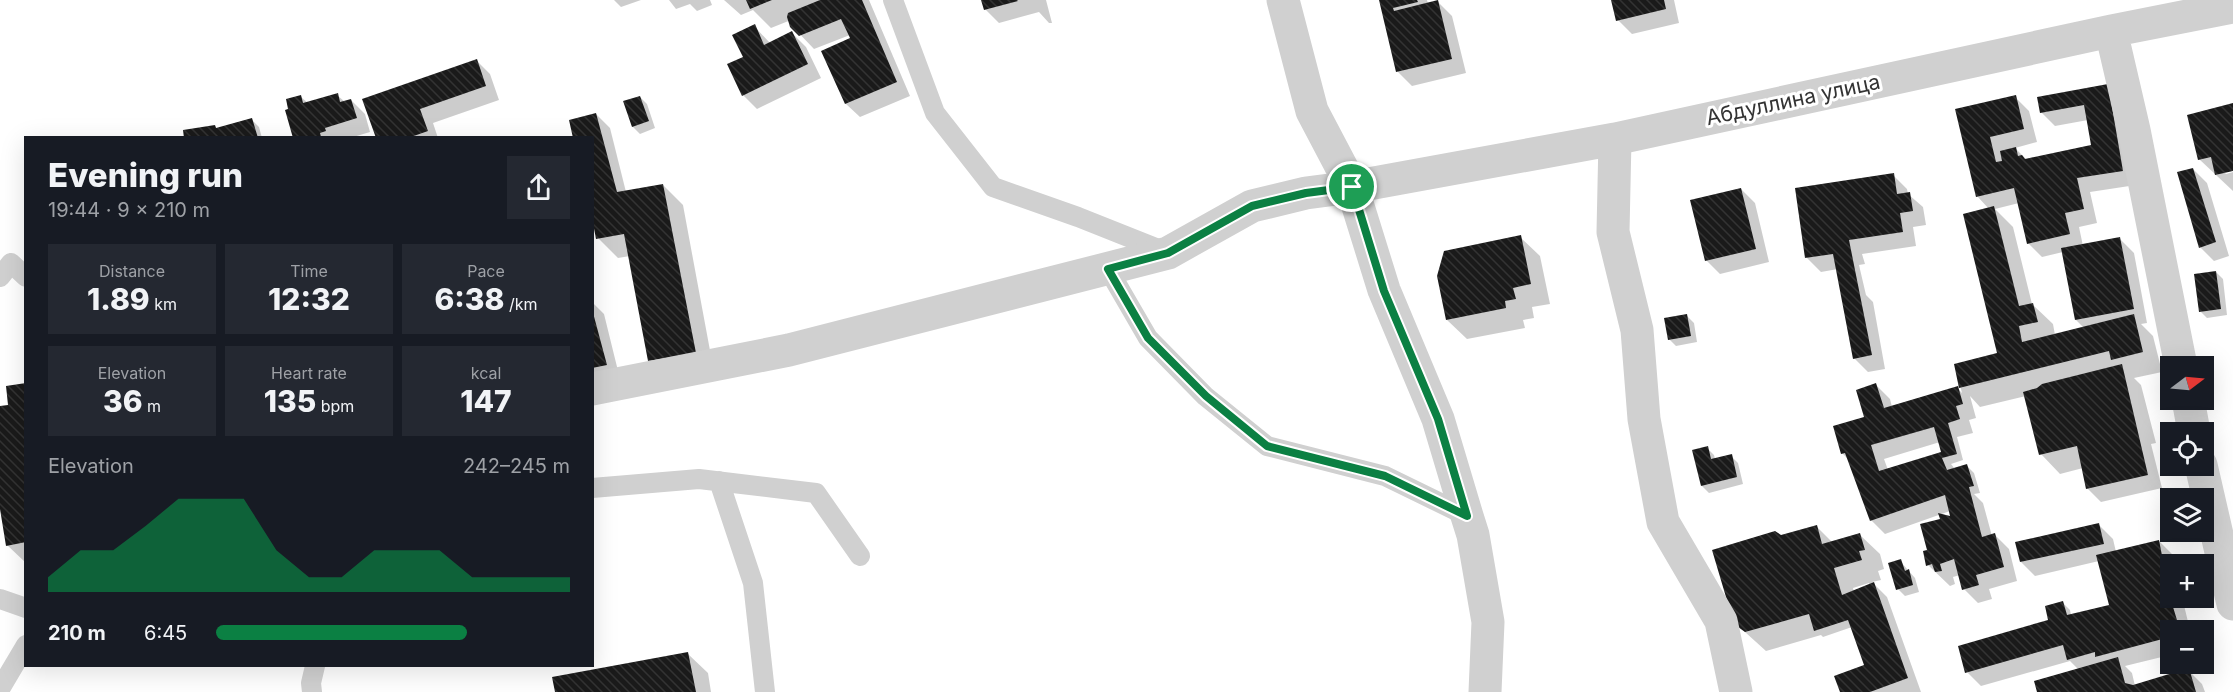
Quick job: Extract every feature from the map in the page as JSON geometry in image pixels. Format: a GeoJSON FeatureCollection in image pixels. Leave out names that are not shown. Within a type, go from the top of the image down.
{"type":"FeatureCollection","features":[{"type":"Feature","properties":{"kind":"street"},"geometry":{"type":"LineString","coordinates":[[1283,0],[1312,111],[1352,187],[1384,291],[1438,419],[1473,535],[1488,622],[1485,692]]}},
{"type":"Feature","properties":{"kind":"street","name":"Абдуллина улица"},"geometry":{"type":"LineString","coordinates":[[594,389],[789,350],[1168,253],[1252,206],[1306,193],[1352,187],[1615,139],[2111,31],[2233,7]]}},
{"type":"Feature","properties":{"kind":"street"},"geometry":{"type":"LineString","coordinates":[[2111,31],[2134,130],[2179,356]]}},
{"type":"Feature","properties":{"kind":"street"},"geometry":{"type":"LineString","coordinates":[[1615,139],[1612,232],[1637,330],[1644,419],[1663,522],[1721,621],[1736,692]]}},
{"type":"Feature","properties":{"kind":"street"},"geometry":{"type":"LineString","coordinates":[[2204,476],[2233,604]]}},
{"type":"Feature","properties":{"kind":"lane"},"geometry":{"type":"LineString","coordinates":[[893,0],[935,113],[993,187],[1078,217],[1168,253]]}},
{"type":"Feature","properties":{"kind":"lane"},"geometry":{"type":"LineString","coordinates":[[0,277],[11,263],[24,275]]}},
{"type":"Feature","properties":{"kind":"lane"},"geometry":{"type":"LineString","coordinates":[[1108,269],[1148,338],[1206,396],[1267,446],[1385,476],[1467,516]]}},
{"type":"Feature","properties":{"kind":"lane"},"geometry":{"type":"LineString","coordinates":[[594,488],[699,479],[816,493],[860,556]]}},
{"type":"Feature","properties":{"kind":"lane"},"geometry":{"type":"LineString","coordinates":[[719,481],[753,583],[765,692]]}},
{"type":"Feature","properties":{"kind":"lane"},"geometry":{"type":"LineString","coordinates":[[0,599],[24,607]]}},
{"type":"Feature","properties":{"kind":"lane"},"geometry":{"type":"LineString","coordinates":[[3,687],[24,649]]}},
{"type":"Feature","properties":{"kind":"lane"},"geometry":{"type":"LineString","coordinates":[[312,692],[311,683],[315,667]]}},
{"type":"Feature","properties":{"kind":"building"},"geometry":{"type":"Polygon","coordinates":[[[746,0],[772,0],[750,9],[746,0]]]}},
{"type":"Feature","properties":{"kind":"building"},"geometry":{"type":"Polygon","coordinates":[[[820,0],[862,0],[897,82],[845,104],[821,51],[850,38],[841,19],[799,36],[790,27],[787,17],[788,13],[820,0]]]}},
{"type":"Feature","properties":{"kind":"building"},"geometry":{"type":"Polygon","coordinates":[[[981,0],[1017,0],[1018,1],[984,10],[981,0]]]}},
{"type":"Feature","properties":{"kind":"building"},"geometry":{"type":"Polygon","coordinates":[[[1379,0],[1417,0],[1418,2],[1393,8],[1394,11],[1438,0],[1452,59],[1396,72],[1379,0]]]}},
{"type":"Feature","properties":{"kind":"building"},"geometry":{"type":"Polygon","coordinates":[[[1611,0],[1664,0],[1666,9],[1616,21],[1611,0]]]}},
{"type":"Feature","properties":{"kind":"building"},"geometry":{"type":"Polygon","coordinates":[[[755,24],[764,45],[792,31],[808,64],[742,96],[727,64],[743,57],[732,35],[755,24]]]}},
{"type":"Feature","properties":{"kind":"building"},"geometry":{"type":"Polygon","coordinates":[[[477,59],[486,86],[420,109],[428,131],[414,136],[375,136],[362,99],[477,59]]]}},
{"type":"Feature","properties":{"kind":"building"},"geometry":{"type":"Polygon","coordinates":[[[2108,84],[2123,171],[2077,178],[2084,209],[2065,213],[2070,234],[2027,244],[2014,188],[1976,197],[1955,109],[2016,95],[2024,129],[1990,137],[1996,162],[2002,161],[2000,151],[2016,147],[2018,156],[2022,155],[2025,159],[2091,145],[2084,105],[2040,113],[2037,97],[2108,84]]]}},
{"type":"Feature","properties":{"kind":"building"},"geometry":{"type":"Polygon","coordinates":[[[338,93],[340,102],[351,99],[357,118],[325,128],[326,131],[320,133],[321,136],[292,136],[285,110],[288,109],[286,99],[301,95],[303,103],[338,93]]]}},
{"type":"Feature","properties":{"kind":"building"},"geometry":{"type":"Polygon","coordinates":[[[640,96],[649,121],[632,127],[623,101],[640,96]]]}},
{"type":"Feature","properties":{"kind":"building"},"geometry":{"type":"Polygon","coordinates":[[[2233,103],[2233,171],[2215,175],[2211,157],[2198,160],[2187,115],[2233,103]]]}},
{"type":"Feature","properties":{"kind":"building"},"geometry":{"type":"Polygon","coordinates":[[[596,113],[617,192],[663,184],[696,353],[648,361],[624,234],[596,239],[594,136],[573,136],[569,120],[596,113]]]}},
{"type":"Feature","properties":{"kind":"building"},"geometry":{"type":"Polygon","coordinates":[[[252,118],[257,136],[184,136],[183,130],[215,125],[216,128],[252,118]]]}},
{"type":"Feature","properties":{"kind":"building"},"geometry":{"type":"Polygon","coordinates":[[[2193,168],[2216,242],[2199,248],[2177,172],[2193,168]]]}},
{"type":"Feature","properties":{"kind":"building"},"geometry":{"type":"Polygon","coordinates":[[[1894,173],[1897,194],[1910,192],[1913,211],[1900,213],[1903,232],[1849,240],[1872,355],[1853,359],[1833,254],[1805,258],[1795,188],[1894,173]]]}},
{"type":"Feature","properties":{"kind":"building"},"geometry":{"type":"Polygon","coordinates":[[[1741,188],[1756,249],[1705,261],[1690,200],[1741,188]]]}},
{"type":"Feature","properties":{"kind":"building"},"geometry":{"type":"Polygon","coordinates":[[[1994,206],[2019,306],[2033,303],[2038,322],[2019,326],[2022,342],[2134,314],[2143,352],[2111,360],[2109,351],[1959,388],[1954,364],[1997,353],[1963,214],[1994,206]]]}},
{"type":"Feature","properties":{"kind":"building"},"geometry":{"type":"Polygon","coordinates":[[[1521,235],[1531,284],[1513,288],[1516,299],[1505,301],[1506,308],[1446,320],[1437,276],[1444,251],[1521,235]]]}},
{"type":"Feature","properties":{"kind":"building"},"geometry":{"type":"Polygon","coordinates":[[[2120,237],[2134,309],[2075,320],[2061,248],[2120,237]]]}},
{"type":"Feature","properties":{"kind":"building"},"geometry":{"type":"Polygon","coordinates":[[[2216,271],[2221,309],[2199,312],[2194,274],[2216,271]]]}},
{"type":"Feature","properties":{"kind":"building"},"geometry":{"type":"Polygon","coordinates":[[[1687,314],[1691,336],[1668,340],[1664,318],[1687,314]]]}},
{"type":"Feature","properties":{"kind":"building"},"geometry":{"type":"Polygon","coordinates":[[[594,316],[607,365],[594,368],[594,316]]]}},
{"type":"Feature","properties":{"kind":"building"},"geometry":{"type":"Polygon","coordinates":[[[2122,364],[2148,475],[2086,489],[2077,446],[2039,455],[2023,392],[2042,384],[2122,364]]]}},
{"type":"Feature","properties":{"kind":"building"},"geometry":{"type":"Polygon","coordinates":[[[24,383],[24,542],[6,546],[0,509],[0,406],[8,405],[6,386],[24,383]]]}},
{"type":"Feature","properties":{"kind":"building"},"geometry":{"type":"Polygon","coordinates":[[[1876,383],[1884,408],[1958,386],[1963,404],[1956,406],[1960,419],[1948,423],[1957,454],[1942,458],[1947,470],[1967,464],[1974,486],[1969,487],[1982,537],[1995,533],[2004,567],[1976,575],[1979,585],[1962,590],[1954,559],[1940,564],[1942,571],[1935,572],[1932,564],[1926,566],[1923,551],[1927,550],[1920,524],[1940,519],[1938,513],[1950,516],[1945,495],[1870,521],[1845,453],[1841,454],[1833,426],[1864,417],[1856,390],[1876,383]],[[1934,427],[1871,445],[1879,471],[1941,452],[1934,427]]]}},
{"type":"Feature","properties":{"kind":"building"},"geometry":{"type":"Polygon","coordinates":[[[1708,446],[1711,459],[1732,454],[1737,477],[1701,486],[1692,450],[1708,446]]]}},
{"type":"Feature","properties":{"kind":"building"},"geometry":{"type":"Polygon","coordinates":[[[2099,523],[2104,544],[2020,562],[2015,542],[2099,523]]]}},
{"type":"Feature","properties":{"kind":"building"},"geometry":{"type":"Polygon","coordinates":[[[1817,525],[1822,544],[1860,533],[1865,550],[1859,551],[1862,560],[1834,568],[1842,595],[1874,582],[1908,678],[1870,692],[1840,692],[1834,676],[1864,665],[1848,620],[1814,631],[1809,614],[1745,632],[1734,624],[1712,550],[1775,531],[1781,535],[1817,525]]]}},
{"type":"Feature","properties":{"kind":"building"},"geometry":{"type":"Polygon","coordinates":[[[2159,540],[2162,554],[2160,608],[2173,608],[2177,620],[2160,620],[2160,640],[2095,657],[2095,652],[2067,660],[2063,645],[1965,673],[1958,646],[2048,620],[2045,606],[2063,601],[2067,615],[2109,605],[2096,555],[2159,540]]]}},
{"type":"Feature","properties":{"kind":"building"},"geometry":{"type":"Polygon","coordinates":[[[1901,559],[1905,571],[1909,569],[1913,585],[1896,590],[1888,563],[1901,559]]]}},
{"type":"Feature","properties":{"kind":"building"},"geometry":{"type":"Polygon","coordinates":[[[688,652],[696,692],[555,692],[552,677],[688,652]]]}},
{"type":"Feature","properties":{"kind":"building"},"geometry":{"type":"Polygon","coordinates":[[[2118,657],[2125,683],[2133,685],[2169,674],[2191,674],[2196,692],[2037,692],[2034,681],[2118,657]]]}},
{"type":"Feature","properties":{"kind":"route"},"geometry":{"type":"LineString","coordinates":[[1352,187],[1384,291],[1438,419],[1467,516],[1385,476],[1267,446],[1206,396],[1148,338],[1108,269],[1168,253],[1252,206],[1306,193],[1352,187]]}}]}
